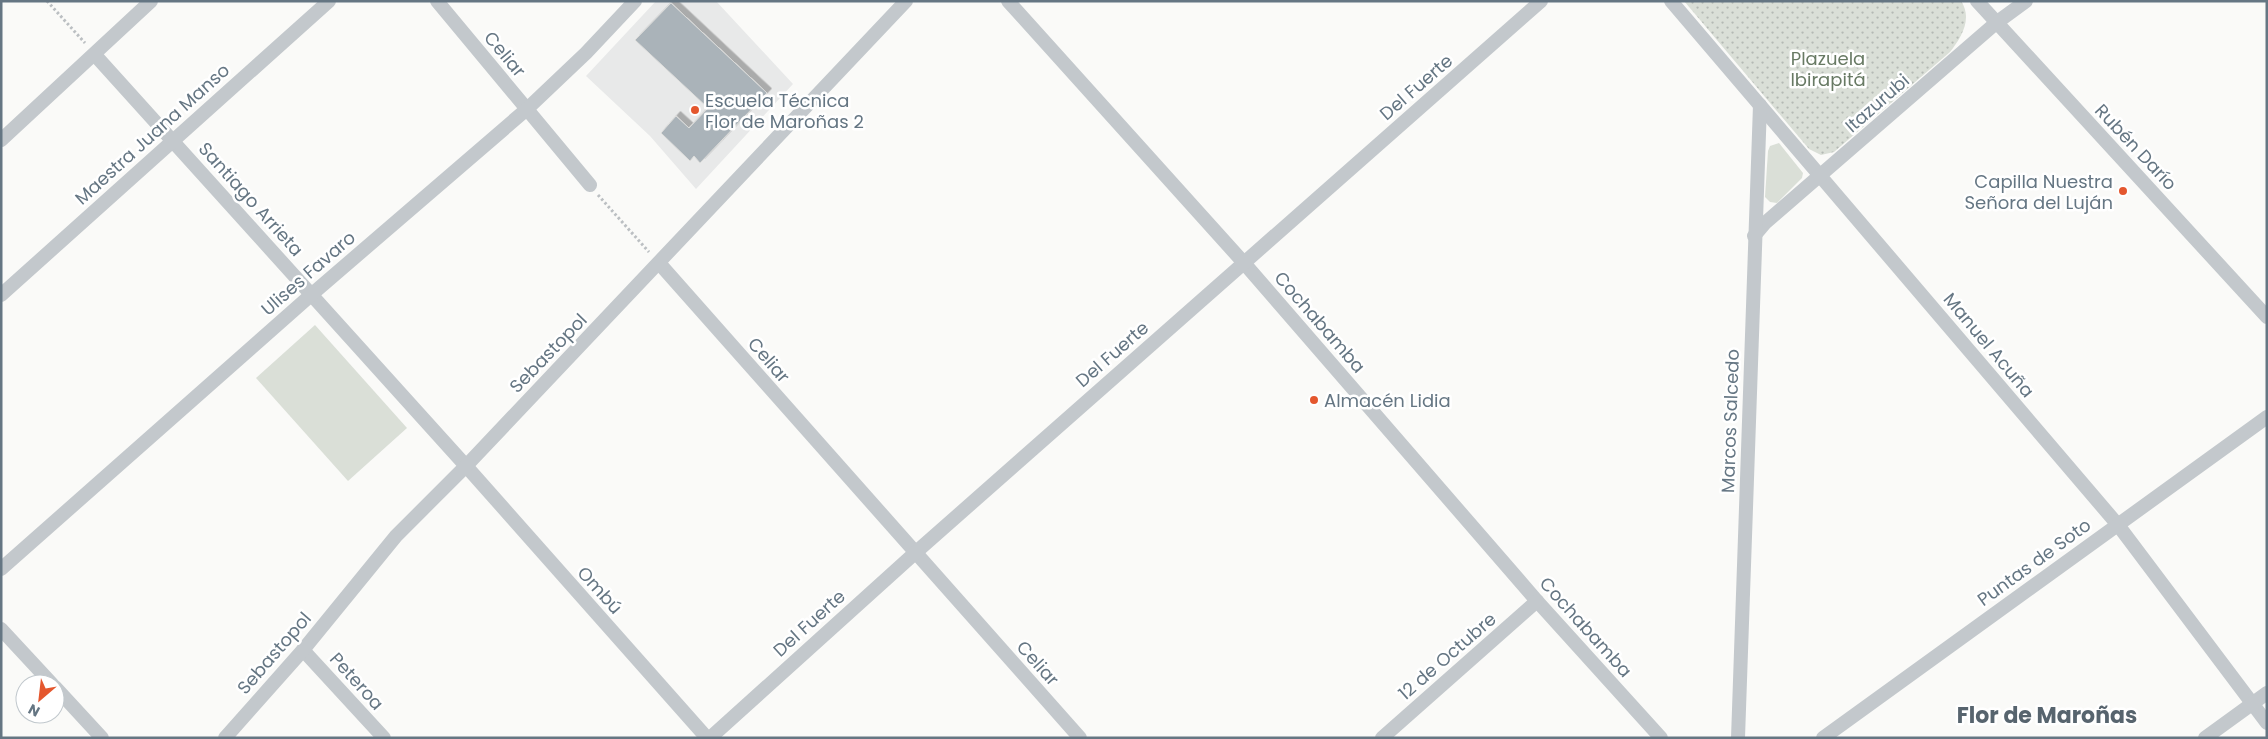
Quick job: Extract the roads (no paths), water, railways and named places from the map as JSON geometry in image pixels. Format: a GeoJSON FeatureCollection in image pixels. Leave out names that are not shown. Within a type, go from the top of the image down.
{"type":"FeatureCollection","features":[{"type":"Feature","properties":{"kind":"street"},"geometry":{"type":"LineString","coordinates":[[1,140],[95,55],[151,1]]}},
{"type":"Feature","properties":{"kind":"street","name":"Maestra Juana Manso"},"geometry":{"type":"LineString","coordinates":[[1,296],[329,1]]}},
{"type":"Feature","properties":{"kind":"street","name":"Celiar"},"geometry":{"type":"LineString","coordinates":[[436,1],[590,185]]}},
{"type":"Feature","properties":{"kind":"street","name":"Ulises Favaro"},"geometry":{"type":"LineString","coordinates":[[1,569],[311,295],[527,109],[586,53],[635,1]]}},
{"type":"Feature","properties":{"kind":"street","name":"Sebastopol"},"geometry":{"type":"LineString","coordinates":[[224,738],[303,650],[396,536],[466,466],[906,1]]}},
{"type":"Feature","properties":{"kind":"street","name":"Cochabamba"},"geometry":{"type":"LineString","coordinates":[[1008,1],[1244,263],[1537,602],[1660,738]]}},
{"type":"Feature","properties":{"kind":"street","name":"Del Fuerte"},"geometry":{"type":"LineString","coordinates":[[708,738],[1541,1]]}},
{"type":"Feature","properties":{"kind":"street","name":"Manuel Acuña"},"geometry":{"type":"LineString","coordinates":[[1671,1],[2118,525],[2267,723]]}},
{"type":"Feature","properties":{"kind":"street","name":"Rubén Darío"},"geometry":{"type":"LineString","coordinates":[[1977,1],[2267,318]]}},
{"type":"Feature","properties":{"kind":"street","name":"Itazurubi"},"geometry":{"type":"LineString","coordinates":[[1754,236],[1765,224],[1996,23],[2026,1]]}},
{"type":"Feature","properties":{"kind":"street","name":"Santiago Arrieta"},"geometry":{"type":"LineString","coordinates":[[95,55],[174,140],[466,466]]}},
{"type":"Feature","properties":{"kind":"street","name":"Marcos Salcedo"},"geometry":{"type":"LineString","coordinates":[[1738,738],[1760,105]]}},
{"type":"Feature","properties":{"kind":"street","name":"Celiar"},"geometry":{"type":"LineString","coordinates":[[659,263],[1080,738]]}},
{"type":"Feature","properties":{"kind":"street","name":"Puntas de Soto"},"geometry":{"type":"LineString","coordinates":[[1823,738],[2267,417]]}},
{"type":"Feature","properties":{"kind":"street","name":"Ombú"},"geometry":{"type":"LineString","coordinates":[[466,466],[708,738]]}},
{"type":"Feature","properties":{"kind":"street","name":"12 de Octubre"},"geometry":{"type":"LineString","coordinates":[[1382,738],[1537,602]]}},
{"type":"Feature","properties":{"kind":"street"},"geometry":{"type":"LineString","coordinates":[[1,629],[43,674]]}},
{"type":"Feature","properties":{"kind":"street","name":"Peteroa"},"geometry":{"type":"LineString","coordinates":[[303,650],[384,738]]}},
{"type":"Feature","properties":{"kind":"street"},"geometry":{"type":"LineString","coordinates":[[2205,738],[2267,693]]}},
{"type":"Feature","properties":{"kind":"street"},"geometry":{"type":"LineString","coordinates":[[65,698],[102,738]]}},
{"type":"Feature","properties":{"kind":"place","name":"Escuela Técnica Flor de Maroñas 2"},"geometry":{"type":"Point","coordinates":[695,110]}},
{"type":"Feature","properties":{"kind":"place","name":"Capilla Nuestra Señora del Luján"},"geometry":{"type":"Point","coordinates":[2123,191]}},
{"type":"Feature","properties":{"kind":"place","name":"Almacén Lidia"},"geometry":{"type":"Point","coordinates":[1314,400]}},
{"type":"Feature","properties":{"kind":"district","name":"Flor de Maroñas"},"geometry":{"type":"Point","coordinates":[2047,715]}},
{"type":"Feature","properties":{"kind":"park label","name":"Plazuela Ibirapitá"},"geometry":{"type":"Point","coordinates":[1828,68]}}]}
